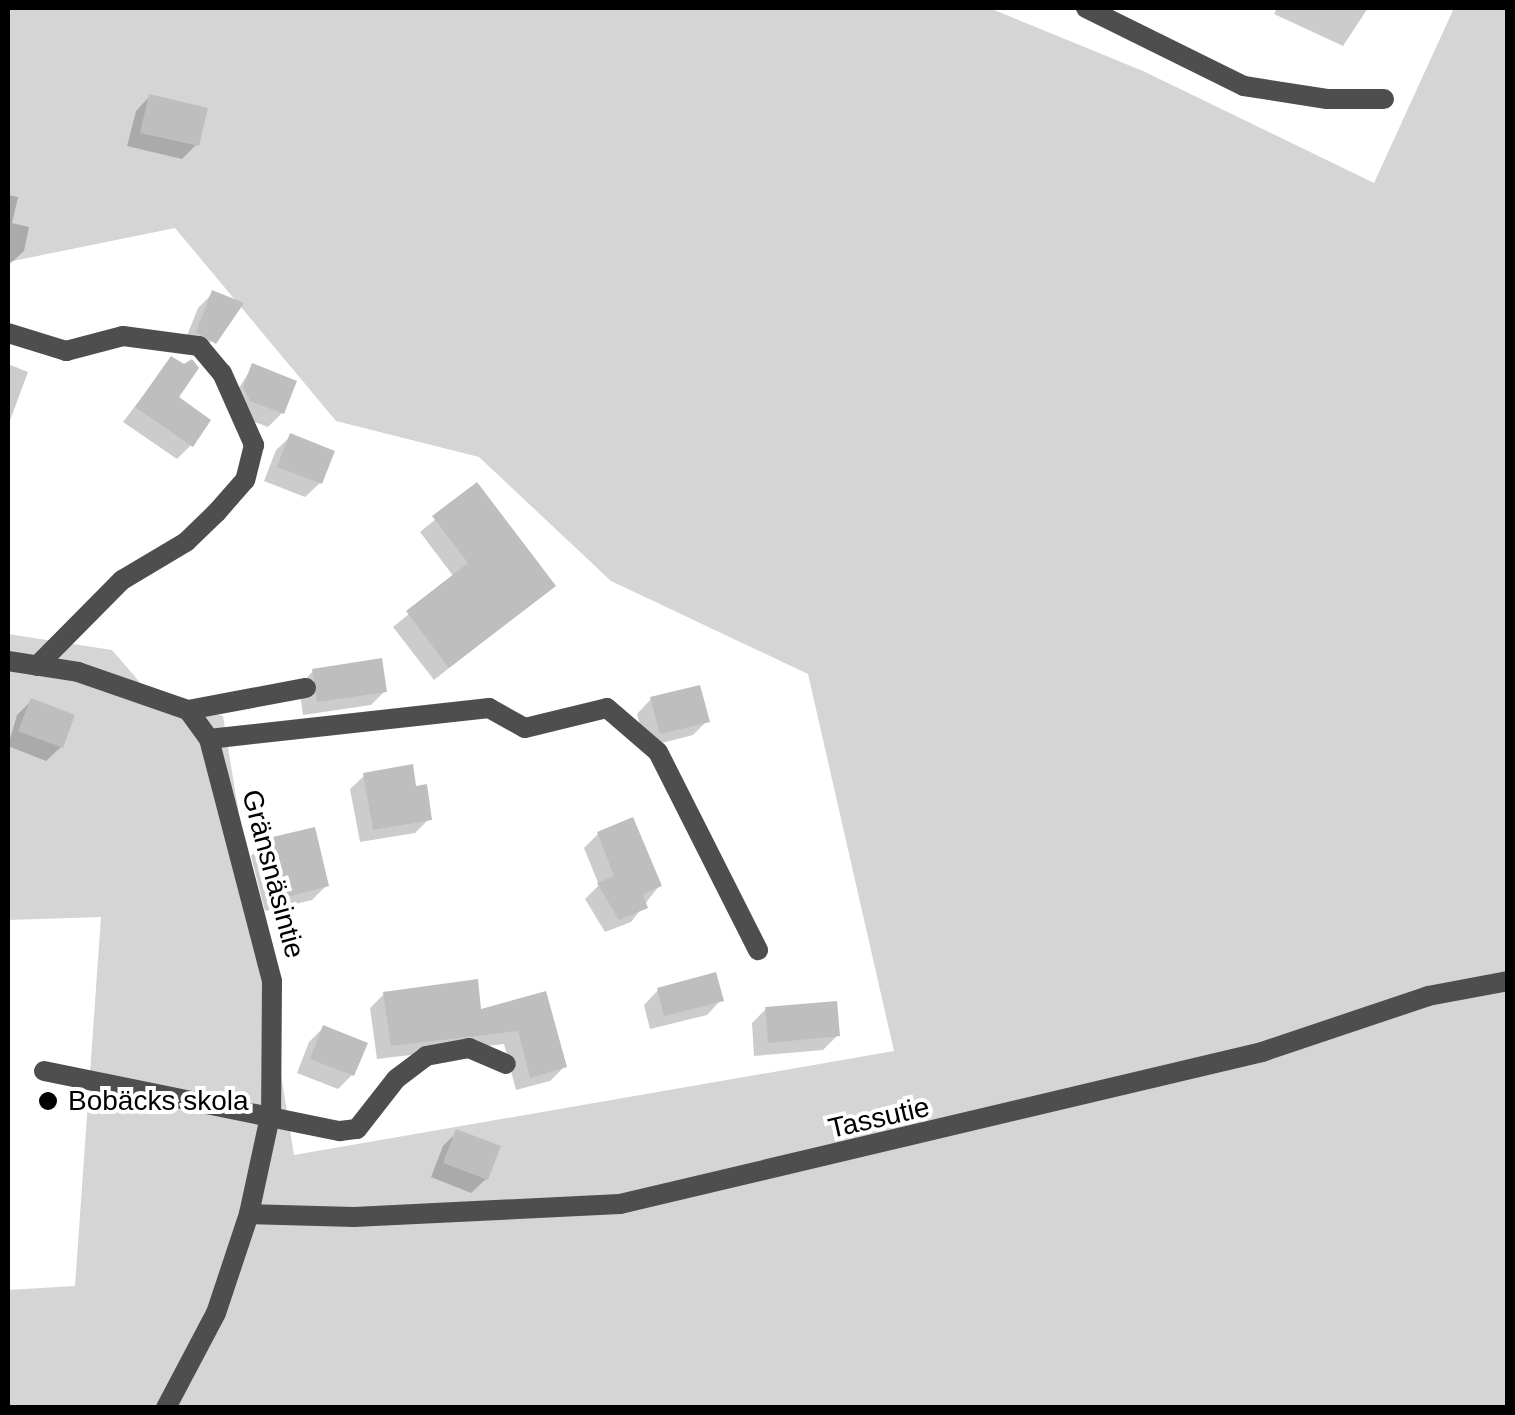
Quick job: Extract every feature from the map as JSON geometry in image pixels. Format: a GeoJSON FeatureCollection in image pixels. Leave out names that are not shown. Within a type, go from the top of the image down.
{"type":"FeatureCollection","features":[{"type":"Feature","properties":{"kind":"street"},"geometry":{"type":"LineString","coordinates":[[1086,8],[1244,86],[1327,99],[1384,99]]}},
{"type":"Feature","properties":{"kind":"street"},"geometry":{"type":"LineString","coordinates":[[8,333],[66,351],[123,336],[199,346],[222,373],[254,445],[244,480],[218,512],[186,542],[122,580],[37,666]]}},
{"type":"Feature","properties":{"kind":"street"},"geometry":{"type":"LineString","coordinates":[[8,661],[78,672],[188,710],[306,688]]}},
{"type":"Feature","properties":{"kind":"street"},"geometry":{"type":"LineString","coordinates":[[209,739],[488,708],[525,728],[608,708],[658,752],[758,950]]}},
{"type":"Feature","properties":{"kind":"street","name":"Gränsnäsintie"},"geometry":{"type":"LineString","coordinates":[[166,1408],[216,1313],[249,1214],[271,1112],[272,982],[209,739],[188,710]]}},
{"type":"Feature","properties":{"kind":"street","name":"Tassutie"},"geometry":{"type":"LineString","coordinates":[[249,1214],[354,1217],[620,1204],[1262,1052],[1428,996],[1508,981]]}},
{"type":"Feature","properties":{"kind":"street"},"geometry":{"type":"LineString","coordinates":[[44,1071],[271,1112],[340,1131],[358,1129],[396,1078],[426,1056],[469,1048],[506,1064]]}},
{"type":"Feature","properties":{"kind":"shaded area"},"geometry":{"type":"Polygon","coordinates":[[[8,8],[989,8],[1143,71],[1374,183],[1454,8],[1507,8],[1507,1407],[8,1407],[8,1290],[75,1286],[101,917],[8,920],[8,634],[112,650],[150,694],[223,716],[294,1155],[894,1051],[808,674],[611,581],[479,457],[336,421],[175,228],[8,262],[8,8]]]}},
{"type":"Feature","properties":{"kind":"building"},"geometry":{"type":"Polygon","coordinates":[[[149,94],[208,108],[199,146],[140,133],[149,94]]]}},
{"type":"Feature","properties":{"kind":"building"},"geometry":{"type":"Polygon","coordinates":[[[212,290],[244,303],[216,344],[196,332],[212,290]]]}},
{"type":"Feature","properties":{"kind":"building"},"geometry":{"type":"Polygon","coordinates":[[[171,356],[184,364],[192,359],[199,368],[179,397],[211,420],[193,447],[135,407],[171,356]]]}},
{"type":"Feature","properties":{"kind":"building"},"geometry":{"type":"Polygon","coordinates":[[[252,363],[297,381],[284,414],[250,401],[243,387],[252,363]]]}},
{"type":"Feature","properties":{"kind":"building"},"geometry":{"type":"Polygon","coordinates":[[[290,433],[335,451],[322,484],[277,467],[290,433]]]}},
{"type":"Feature","properties":{"kind":"building"},"geometry":{"type":"Polygon","coordinates":[[[477,482],[556,586],[449,668],[406,611],[468,563],[432,516],[477,482]]]}},
{"type":"Feature","properties":{"kind":"building"},"geometry":{"type":"Polygon","coordinates":[[[382,658],[387,692],[317,702],[312,669],[382,658]]]}},
{"type":"Feature","properties":{"kind":"building"},"geometry":{"type":"Polygon","coordinates":[[[700,685],[710,722],[660,734],[650,697],[700,685]]]}},
{"type":"Feature","properties":{"kind":"building"},"geometry":{"type":"Polygon","coordinates":[[[31,698],[75,715],[63,748],[18,731],[31,698]]]}},
{"type":"Feature","properties":{"kind":"building"},"geometry":{"type":"Polygon","coordinates":[[[413,764],[416,786],[427,784],[432,820],[373,830],[363,773],[413,764]]]}},
{"type":"Feature","properties":{"kind":"building"},"geometry":{"type":"Polygon","coordinates":[[[633,817],[662,886],[643,894],[648,908],[619,920],[597,883],[614,876],[597,832],[633,817]]]}},
{"type":"Feature","properties":{"kind":"building"},"geometry":{"type":"Polygon","coordinates":[[[315,827],[329,886],[279,899],[264,839],[315,827]]]}},
{"type":"Feature","properties":{"kind":"building"},"geometry":{"type":"Polygon","coordinates":[[[716,972],[724,1001],[664,1016],[657,988],[716,972]]]}},
{"type":"Feature","properties":{"kind":"building"},"geometry":{"type":"Polygon","coordinates":[[[478,979],[481,1009],[546,991],[567,1067],[530,1078],[518,1031],[391,1046],[383,992],[478,979]]]}},
{"type":"Feature","properties":{"kind":"building"},"geometry":{"type":"Polygon","coordinates":[[[837,1001],[840,1036],[768,1043],[765,1007],[837,1001]]]}},
{"type":"Feature","properties":{"kind":"building"},"geometry":{"type":"Polygon","coordinates":[[[323,1025],[368,1043],[354,1076],[310,1059],[323,1025]]]}},
{"type":"Feature","properties":{"kind":"building"},"geometry":{"type":"Polygon","coordinates":[[[456,1129],[501,1146],[488,1180],[443,1163],[456,1129]]]}},
{"type":"Feature","properties":{"kind":"place","name":"Bobäcks skola"},"geometry":{"type":"Point","coordinates":[48,1101]}}]}
